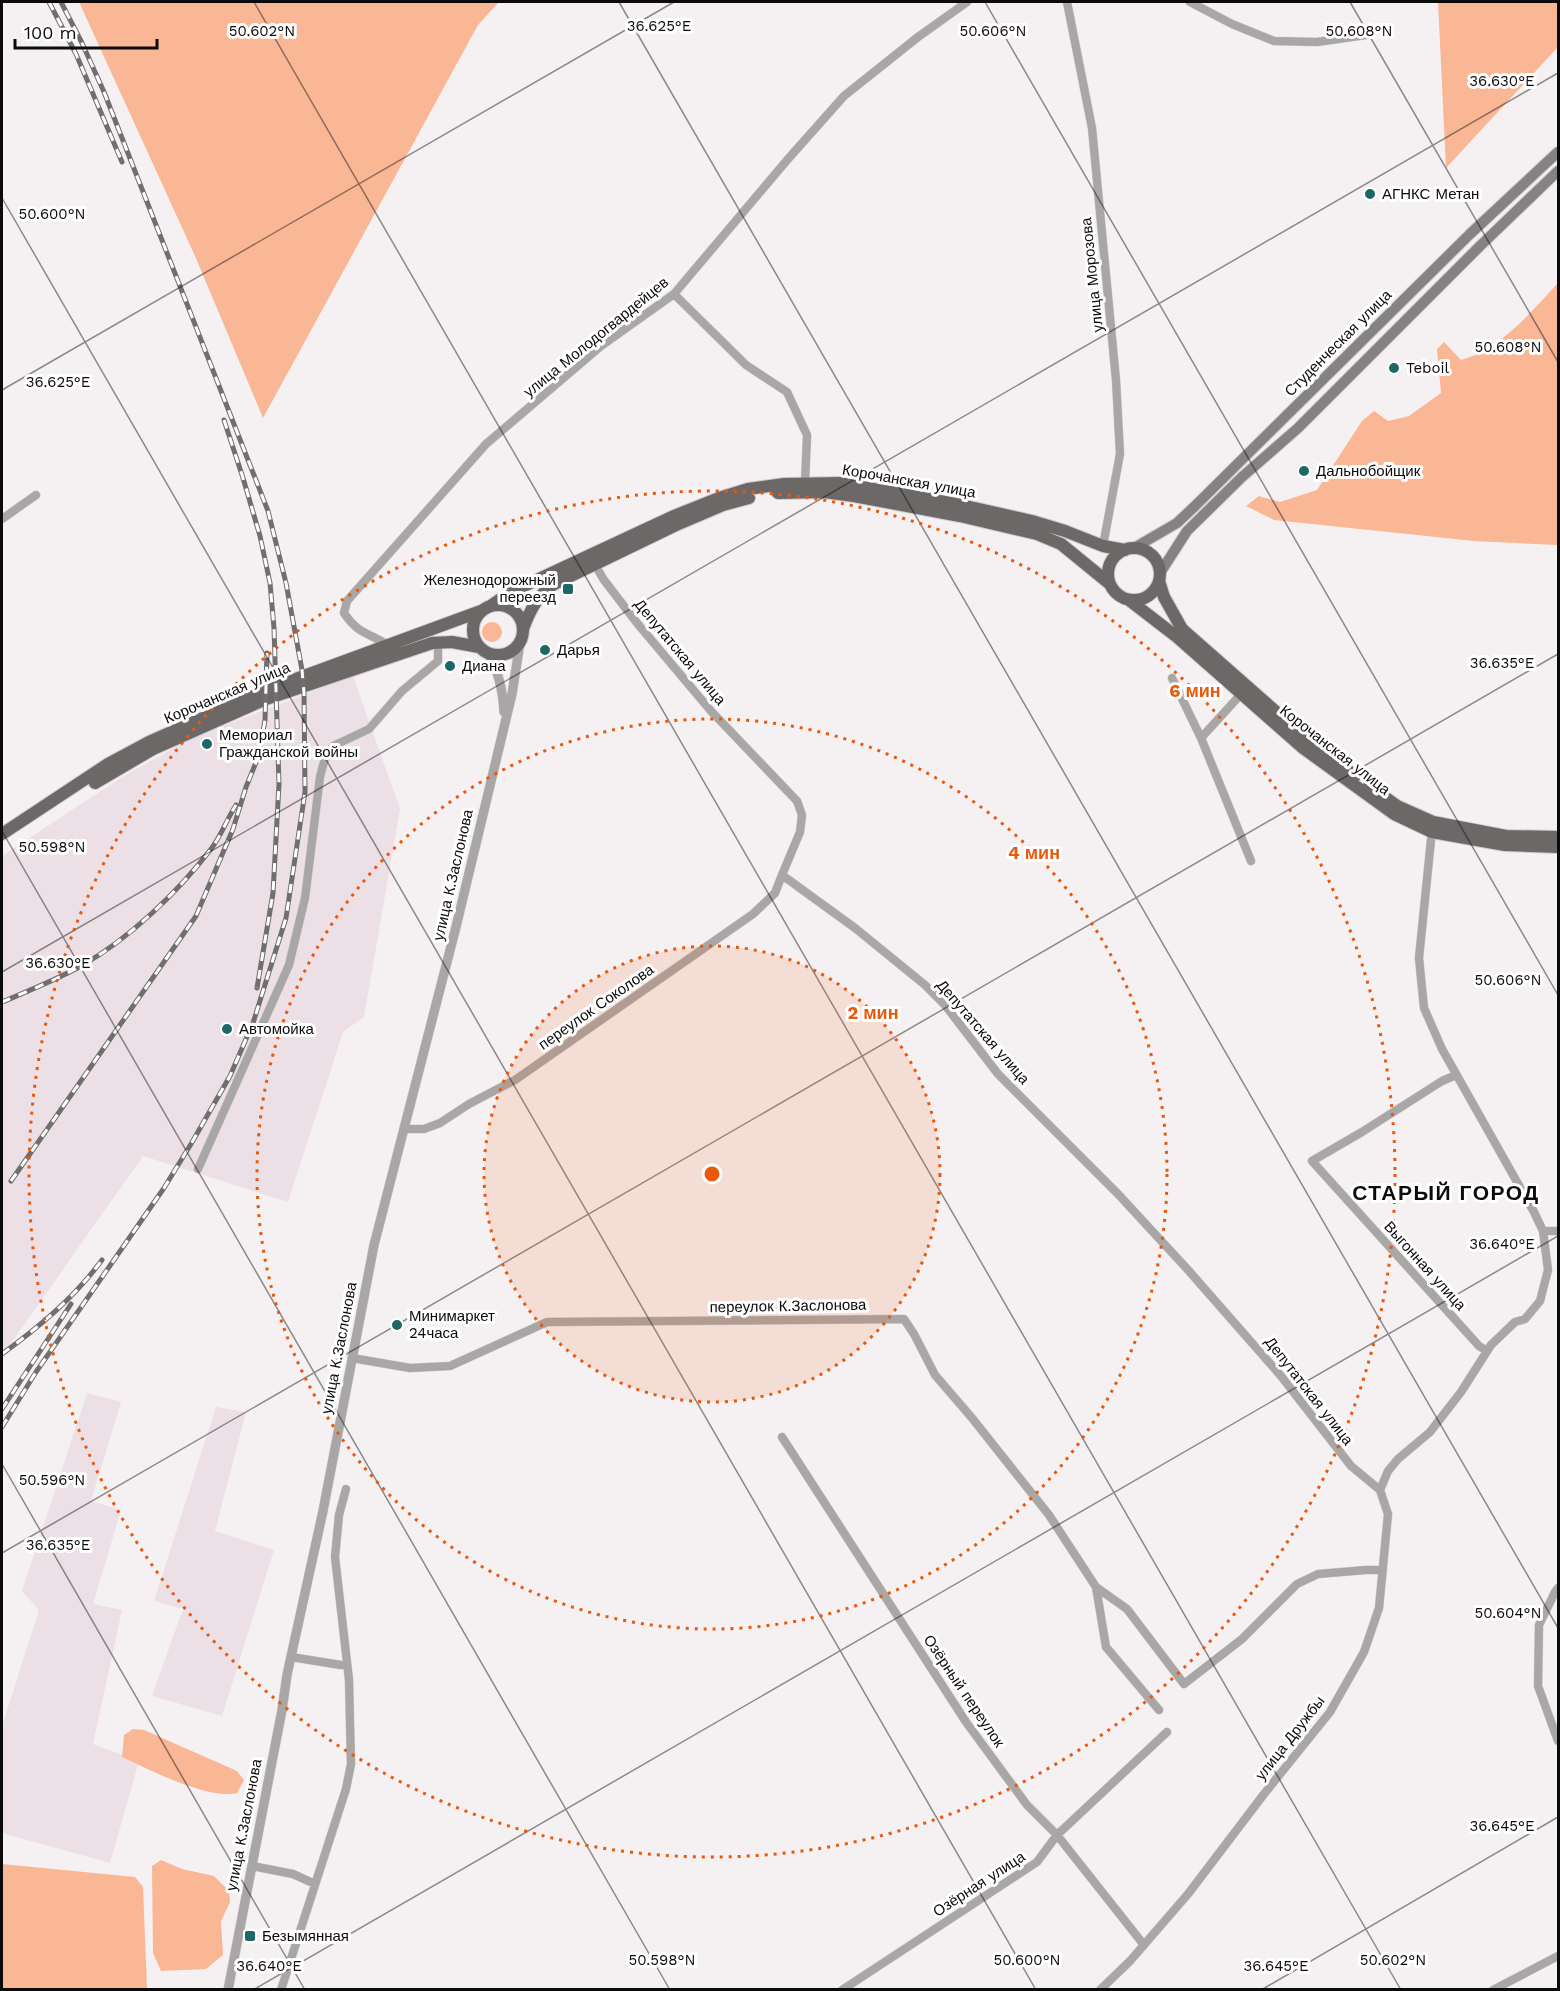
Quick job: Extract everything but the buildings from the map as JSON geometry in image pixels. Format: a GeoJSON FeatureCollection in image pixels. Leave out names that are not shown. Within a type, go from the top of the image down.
{"type":"FeatureCollection","features":[{"type":"Feature","properties":{"kind":"main road","name":"Студенческая улица"},"geometry":{"type":"LineString","coordinates":[[1129,549],[1169,528],[1195,506],[1470,234],[1558,152]]}},
{"type":"Feature","properties":{"kind":"main road"},"geometry":{"type":"LineString","coordinates":[[1159,577],[1154,558],[1141,549],[1129,549],[1118,554],[1109,567],[1110,584],[1114,591],[1128,600],[1144,598],[1151,594],[1187,531],[1242,477],[1298,428],[1558,171]]}},
{"type":"Feature","properties":{"kind":"main road","name":"Корочанская улица"},"geometry":{"type":"LineString","coordinates":[[492,605],[511,592],[674,516],[748,489],[784,484],[849,484],[961,505],[1050,526],[1103,546],[1129,549]]}},
{"type":"Feature","properties":{"kind":"main road","name":"Корочанская улица"},"geometry":{"type":"LineString","coordinates":[[523,628],[530,611],[547,589],[676,525],[723,505],[785,492],[824,492],[960,516],[1037,534],[1061,544],[1110,584]]}},
{"type":"Feature","properties":{"kind":"main road","name":"Корочанская улица"},"geometry":{"type":"LineString","coordinates":[[1159,577],[1164,597],[1182,629],[1309,741],[1397,806],[1432,827],[1506,836],[1558,837]]}},
{"type":"Feature","properties":{"kind":"main road","name":"Корочанская улица"},"geometry":{"type":"LineString","coordinates":[[1128,600],[1177,637],[1303,747],[1394,814],[1432,827],[1505,845],[1558,847]]}},
{"type":"Feature","properties":{"kind":"main road"},"geometry":{"type":"LineString","coordinates":[[492,605],[501,605],[513,610],[519,616],[523,628],[520,643],[513,651],[495,656],[483,650],[473,636],[472,629],[481,611],[492,605]]}},
{"type":"Feature","properties":{"kind":"main road","name":"Корочанская улица"},"geometry":{"type":"LineString","coordinates":[[2,834],[108,764],[148,742],[266,690],[481,611]]}},
{"type":"Feature","properties":{"kind":"main road","name":"Корочанская улица"},"geometry":{"type":"LineString","coordinates":[[2,844],[113,771],[153,749],[276,695],[426,644],[452,642],[483,650]]}},
{"type":"Feature","properties":{"kind":"street","name":"улица Молодогвардейцев"},"geometry":{"type":"LineString","coordinates":[[390,646],[362,633],[344,613],[347,601],[486,444],[602,346],[675,294],[844,96],[918,37],[967,2]]}},
{"type":"Feature","properties":{"kind":"street","name":"улица Морозова"},"geometry":{"type":"LineString","coordinates":[[1067,2],[1092,128],[1116,380],[1120,454],[1103,546]]}},
{"type":"Feature","properties":{"kind":"street"},"geometry":{"type":"LineString","coordinates":[[1190,2],[1232,24],[1274,42],[1317,42],[1366,35]]}},
{"type":"Feature","properties":{"kind":"street"},"geometry":{"type":"LineString","coordinates":[[675,294],[746,365],[787,392],[807,435],[805,483]]}},
{"type":"Feature","properties":{"kind":"street"},"geometry":{"type":"LineString","coordinates":[[2,519],[36,495]]}},
{"type":"Feature","properties":{"kind":"street","name":"Депутатская улица"},"geometry":{"type":"LineString","coordinates":[[595,565],[637,623],[711,711],[797,801],[802,815],[800,832],[782,875],[872,941],[925,985],[945,1005],[998,1074],[1110,1186],[1189,1271],[1275,1368],[1351,1466],[1380,1490]]}},
{"type":"Feature","properties":{"kind":"street"},"geometry":{"type":"LineString","coordinates":[[198,1169],[289,965],[305,898],[320,777],[325,758],[333,746],[369,729],[402,691],[438,661],[438,642]]}},
{"type":"Feature","properties":{"kind":"street","name":"улица К.Заслонова"},"geometry":{"type":"LineString","coordinates":[[228,1989],[291,1657],[323,1511],[374,1245],[456,927],[512,693],[520,643]]}},
{"type":"Feature","properties":{"kind":"street","name":"улица К.Заслонова"},"geometry":{"type":"LineString","coordinates":[[483,650],[499,676],[505,718]]}},
{"type":"Feature","properties":{"kind":"street"},"geometry":{"type":"LineString","coordinates":[[1172,678],[1201,738],[1251,861]]}},
{"type":"Feature","properties":{"kind":"street"},"geometry":{"type":"LineString","coordinates":[[1201,738],[1242,693]]}},
{"type":"Feature","properties":{"kind":"street"},"geometry":{"type":"LineString","coordinates":[[1380,1490],[1388,1471],[1430,1432],[1461,1392],[1496,1339],[1515,1322],[1525,1319],[1540,1301],[1548,1270],[1543,1231],[1456,1075],[1424,1008],[1419,958],[1432,827]]}},
{"type":"Feature","properties":{"kind":"street","name":"переулок Соколова"},"geometry":{"type":"LineString","coordinates":[[404,1129],[424,1129],[440,1124],[469,1104],[515,1080],[753,914],[776,893],[782,875]]}},
{"type":"Feature","properties":{"kind":"street","name":"Выгонная улица"},"geometry":{"type":"LineString","coordinates":[[1456,1075],[1442,1081],[1312,1161],[1479,1346],[1487,1351]]}},
{"type":"Feature","properties":{"kind":"street"},"geometry":{"type":"LineString","coordinates":[[1543,1231],[1558,1231]]}},
{"type":"Feature","properties":{"kind":"street","name":"переулок К.Заслонова"},"geometry":{"type":"LineString","coordinates":[[352,1358],[410,1368],[450,1366],[547,1322],[904,1319],[934,1375],[972,1418],[1049,1515],[1096,1587],[1127,1609],[1184,1684],[1242,1639],[1297,1584],[1318,1574],[1382,1570]]}},
{"type":"Feature","properties":{"kind":"street","name":"Озёрный переулок"},"geometry":{"type":"LineString","coordinates":[[782,1437],[966,1722],[1027,1804],[1057,1835],[1144,1945]]}},
{"type":"Feature","properties":{"kind":"street"},"geometry":{"type":"LineString","coordinates":[[281,1989],[346,1789],[351,1764],[349,1680],[335,1557],[339,1515],[346,1489]]}},
{"type":"Feature","properties":{"kind":"street","name":"улица Дружбы"},"geometry":{"type":"LineString","coordinates":[[1100,1989],[1130,1961],[1188,1894],[1330,1712],[1364,1652],[1379,1608],[1388,1514],[1380,1490]]}},
{"type":"Feature","properties":{"kind":"street"},"geometry":{"type":"LineString","coordinates":[[323,1511],[339,1515]]}},
{"type":"Feature","properties":{"kind":"street","name":"переулок К.Заслонова"},"geometry":{"type":"LineString","coordinates":[[1096,1587],[1106,1647],[1159,1710]]}},
{"type":"Feature","properties":{"kind":"street"},"geometry":{"type":"LineString","coordinates":[[1558,1588],[1539,1625],[1538,1676],[1538,1686],[1558,1741]]}},
{"type":"Feature","properties":{"kind":"street"},"geometry":{"type":"LineString","coordinates":[[291,1657],[341,1665]]}},
{"type":"Feature","properties":{"kind":"street","name":"Озёрная улица"},"geometry":{"type":"LineString","coordinates":[[842,1989],[1037,1862],[1057,1835],[1167,1732]]}},
{"type":"Feature","properties":{"kind":"street"},"geometry":{"type":"LineString","coordinates":[[252,1866],[293,1874],[315,1884]]}},
{"type":"Feature","properties":{"kind":"street"},"geometry":{"type":"LineString","coordinates":[[1493,1989],[1558,1956]]}},
{"type":"Feature","properties":{"kind":"shaded area"},"geometry":{"type":"Polygon","coordinates":[[[79,2],[499,2],[478,25],[263,418],[195,256],[79,2]]]}},
{"type":"Feature","properties":{"kind":"shaded area"},"geometry":{"type":"Polygon","coordinates":[[[1438,2],[1558,2],[1558,47],[1446,168],[1438,2]]]}},
{"type":"Feature","properties":{"kind":"shaded area"},"geometry":{"type":"Polygon","coordinates":[[[1558,283],[1558,545],[1474,541],[1274,520],[1246,506],[1259,496],[1280,502],[1317,490],[1362,421],[1374,411],[1388,421],[1409,416],[1441,393],[1437,349],[1444,342],[1461,360],[1476,355],[1514,328],[1558,283]]]}},
{"type":"Feature","properties":{"kind":"shaded area"},"geometry":{"type":"Polygon","coordinates":[[[488,622],[496,622],[502,628],[502,636],[496,642],[488,642],[482,636],[482,628],[488,622]]]}},
{"type":"Feature","properties":{"kind":"shaded area"},"geometry":{"type":"Polygon","coordinates":[[[353,676],[400,809],[364,1017],[343,1032],[288,1202],[143,1156],[2,1356],[2,856],[122,777],[194,737],[353,676]]]}},
{"type":"Feature","properties":{"kind":"shaded area"},"geometry":{"type":"Polygon","coordinates":[[[87,1393],[121,1402],[91,1501],[121,1510],[93,1604],[122,1610],[93,1744],[139,1761],[110,1863],[2,1833],[2,1726],[39,1610],[22,1591],[87,1393]]]}},
{"type":"Feature","properties":{"kind":"shaded area"},"geometry":{"type":"Polygon","coordinates":[[[216,1407],[246,1412],[215,1531],[274,1550],[222,1716],[152,1696],[183,1609],[154,1601],[216,1407]]]}},
{"type":"Feature","properties":{"kind":"shaded area"},"geometry":{"type":"Polygon","coordinates":[[[133,1729],[144,1730],[237,1771],[244,1780],[237,1793],[225,1794],[195,1788],[148,1769],[122,1757],[124,1735],[133,1729]]]}},
{"type":"Feature","properties":{"kind":"shaded area"},"geometry":{"type":"Polygon","coordinates":[[[161,1860],[182,1869],[214,1876],[229,1891],[230,1902],[221,1921],[223,1955],[206,1969],[161,1971],[153,1953],[152,1866],[161,1860]]]}},
{"type":"Feature","properties":{"kind":"shaded area"},"geometry":{"type":"Polygon","coordinates":[[[2,1864],[135,1877],[143,1887],[147,1989],[2,1989],[2,1864]]]}},
{"type":"Feature","properties":{"kind":"railway"},"geometry":{"type":"LineString","coordinates":[[49,2],[76,54],[122,162]]}},
{"type":"Feature","properties":{"kind":"railway"},"geometry":{"type":"LineString","coordinates":[[2,1427],[36,1372],[164,1188],[230,1076],[253,1023],[286,918],[305,792],[302,670],[286,583],[268,511],[104,92],[61,2]]}},
{"type":"Feature","properties":{"kind":"railway"},"geometry":{"type":"LineString","coordinates":[[224,420],[260,536],[270,583],[274,628],[279,784],[273,893],[257,988]]}},
{"type":"Feature","properties":{"kind":"railway"},"geometry":{"type":"LineString","coordinates":[[11,1181],[196,916],[233,829],[259,755],[265,720],[267,653]]}},
{"type":"Feature","properties":{"kind":"railway"},"geometry":{"type":"LineString","coordinates":[[2,1002],[81,966],[117,942],[152,914],[184,882],[215,844],[236,805]]}},
{"type":"Feature","properties":{"kind":"railway"},"geometry":{"type":"LineString","coordinates":[[2,1354],[55,1311],[80,1287],[102,1260]]}},
{"type":"Feature","properties":{"kind":"railway"},"geometry":{"type":"LineString","coordinates":[[2,1409],[71,1304]]}},
{"type":"Feature","properties":{"kind":"place","name":"АГНКС Метан"},"geometry":{"type":"Point","coordinates":[1370,194]}},
{"type":"Feature","properties":{"kind":"place","name":"Teboil"},"geometry":{"type":"Point","coordinates":[1394,368]}},
{"type":"Feature","properties":{"kind":"place","name":"Дальнобойщик"},"geometry":{"type":"Point","coordinates":[1304,471]}},
{"type":"Feature","properties":{"kind":"place","name":"Железнодорожный переезд"},"geometry":{"type":"Point","coordinates":[568,589]}},
{"type":"Feature","properties":{"kind":"place","name":"Дарья"},"geometry":{"type":"Point","coordinates":[545,650]}},
{"type":"Feature","properties":{"kind":"place","name":"Диана"},"geometry":{"type":"Point","coordinates":[450,666]}},
{"type":"Feature","properties":{"kind":"place","name":"Мемориал Гражданской войны"},"geometry":{"type":"Point","coordinates":[207,744]}},
{"type":"Feature","properties":{"kind":"place","name":"Автомойка"},"geometry":{"type":"Point","coordinates":[227,1029]}},
{"type":"Feature","properties":{"kind":"place","name":"Минимаркет 24часа"},"geometry":{"type":"Point","coordinates":[397,1325]}},
{"type":"Feature","properties":{"kind":"place","name":"Безымянная"},"geometry":{"type":"Point","coordinates":[250,1936]}},
{"type":"Feature","properties":{"kind":"district","name":"СТАРЫЙ ГОРОД"},"geometry":{"type":"Point","coordinates":[1446,1193]}}]}
